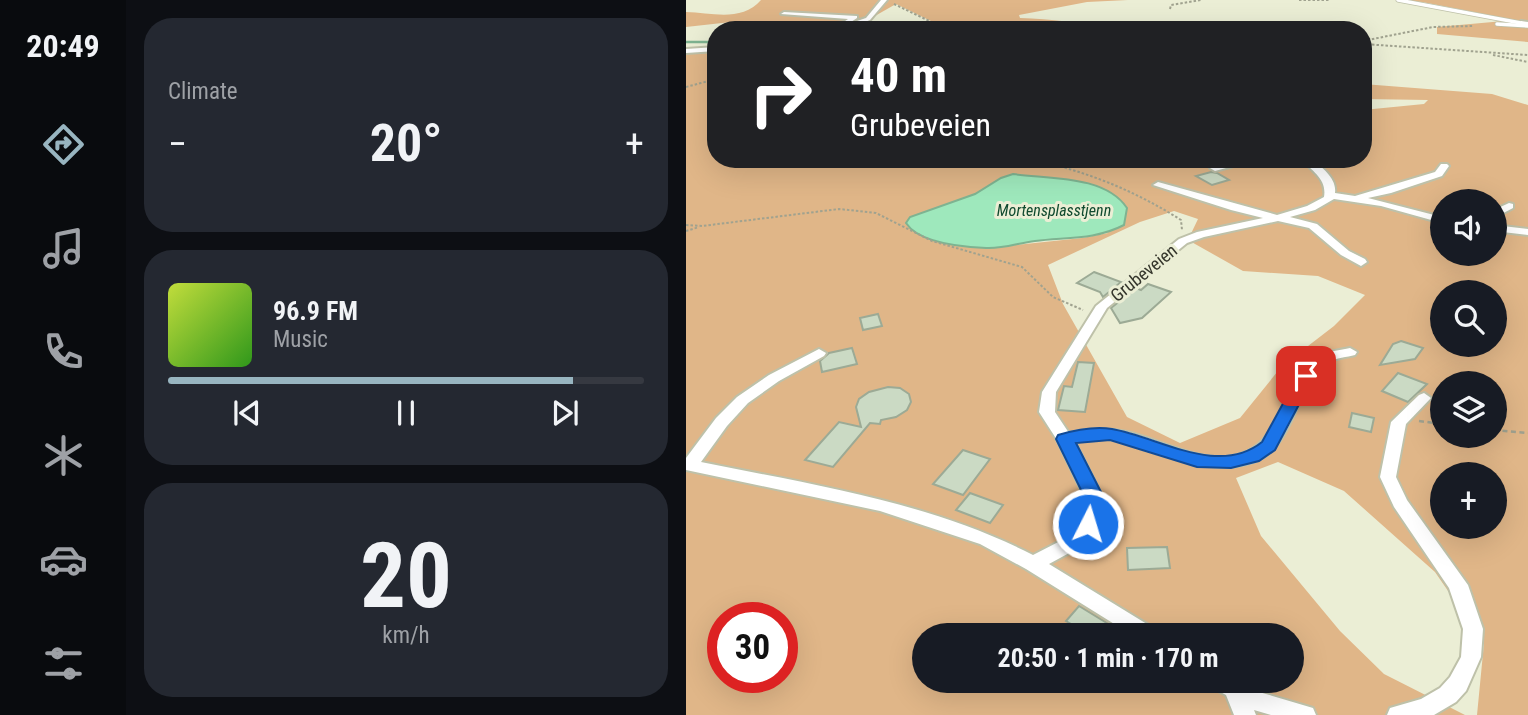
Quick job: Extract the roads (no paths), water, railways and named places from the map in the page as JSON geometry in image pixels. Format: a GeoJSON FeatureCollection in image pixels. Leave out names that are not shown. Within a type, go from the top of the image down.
{"type":"FeatureCollection","features":[{"type":"Feature","properties":{"kind":"street"},"geometry":{"type":"LineString","coordinates":[[862,21],[868,19],[885,1]]}},
{"type":"Feature","properties":{"kind":"street"},"geometry":{"type":"LineString","coordinates":[[784,14],[855,17],[849,21]]}},
{"type":"Feature","properties":{"kind":"street"},"geometry":{"type":"LineString","coordinates":[[686,51],[707,50]]}},
{"type":"Feature","properties":{"kind":"street"},"geometry":{"type":"LineString","coordinates":[[1348,198],[1387,191],[1439,174],[1444,166]]}},
{"type":"Feature","properties":{"kind":"street"},"geometry":{"type":"LineString","coordinates":[[1316,168],[1325,176],[1331,187],[1331,195],[1382,203],[1430,218]]}},
{"type":"Feature","properties":{"kind":"street"},"geometry":{"type":"LineString","coordinates":[[1158,186],[1313,226],[1345,253],[1361,262]]}},
{"type":"Feature","properties":{"kind":"street","name":"Grubeveien"},"geometry":{"type":"LineString","coordinates":[[1033,564],[1076,541],[1088,524],[1093,494],[1065,439],[1047,412],[1049,392],[1096,315],[1112,298],[1183,241],[1311,208],[1331,195]]}},
{"type":"Feature","properties":{"kind":"street"},"geometry":{"type":"LineString","coordinates":[[1507,230],[1528,232]]}},
{"type":"Feature","properties":{"kind":"street"},"geometry":{"type":"LineString","coordinates":[[1065,439],[1090,434],[1110,434],[1197,460],[1231,462],[1259,454],[1269,446],[1293,398],[1311,370],[1326,358],[1350,352]]}},
{"type":"Feature","properties":{"kind":"street"},"geometry":{"type":"LineString","coordinates":[[819,353],[771,378],[746,397],[730,411],[688,465],[881,505],[986,539],[1033,564],[1129,623]]}},
{"type":"Feature","properties":{"kind":"street"},"geometry":{"type":"LineString","coordinates":[[1398,715],[1430,711],[1458,684],[1471,657],[1473,629],[1458,585],[1400,503],[1388,477],[1399,422],[1424,398]]}},
{"type":"Feature","properties":{"kind":"street"},"geometry":{"type":"LineString","coordinates":[[1233,693],[1245,715]]}},
{"type":"Feature","properties":{"kind":"street"},"geometry":{"type":"LineString","coordinates":[[1242,693],[1254,700],[1305,715]]}},
{"type":"Feature","properties":{"kind":"lane"},"geometry":{"type":"LineString","coordinates":[[1398,0],[1526,24]]}},
{"type":"Feature","properties":{"kind":"lane"},"geometry":{"type":"LineString","coordinates":[[1497,24],[1526,24]]}},
{"type":"Feature","properties":{"kind":"water","name":"Mortensplasstjenn"},"geometry":{"type":"Polygon","coordinates":[[[1013,174],[1059,178],[1105,189],[1127,208],[1124,225],[1091,236],[992,248],[954,245],[931,239],[912,230],[906,223],[910,217],[975,194],[1013,174]]]}},
{"type":"Feature","properties":{"kind":"waterway"},"geometry":{"type":"LineString","coordinates":[[686,42],[707,42]]}}]}
